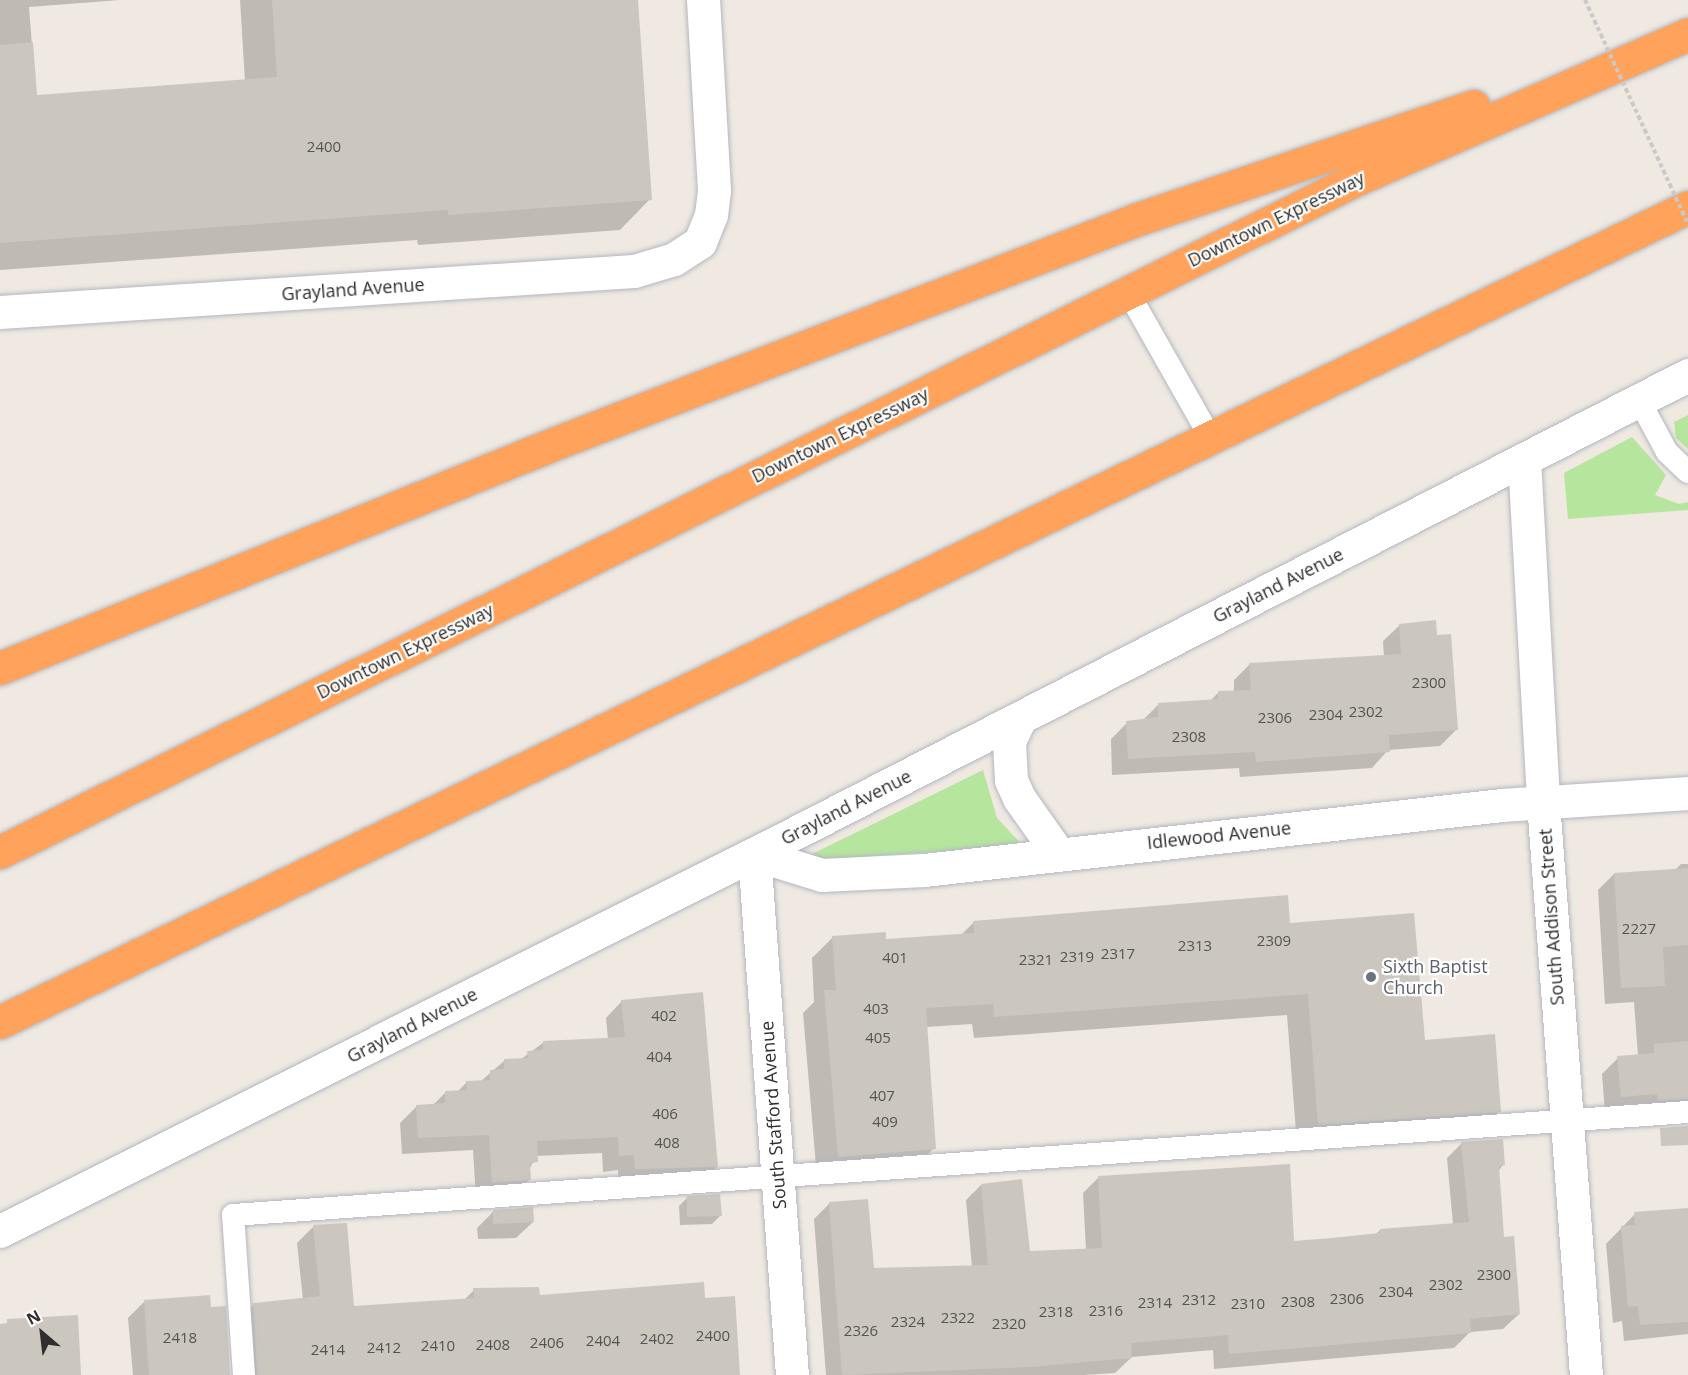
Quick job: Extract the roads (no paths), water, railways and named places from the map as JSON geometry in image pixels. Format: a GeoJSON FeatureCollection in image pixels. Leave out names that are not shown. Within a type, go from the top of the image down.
{"type":"FeatureCollection","features":[{"type":"Feature","properties":{"kind":"highway","name":"Downtown Expressway"},"geometry":{"type":"LineString","coordinates":[[0,852],[1359,178],[1681,36]]}},
{"type":"Feature","properties":{"kind":"highway"},"geometry":{"type":"LineString","coordinates":[[0,668],[556,443],[1138,219],[1681,36]]}},
{"type":"Feature","properties":{"kind":"highway"},"geometry":{"type":"LineString","coordinates":[[0,1022],[1688,207]]}},
{"type":"Feature","properties":{"kind":"street","name":"Grayland Avenue"},"geometry":{"type":"LineString","coordinates":[[0,312],[633,271],[674,259],[700,242],[711,215],[714,190],[703,0]]}},
{"type":"Feature","properties":{"kind":"street","name":"Grayland Avenue"},"geometry":{"type":"LineString","coordinates":[[0,1231],[754,854],[1688,375]]}},
{"type":"Feature","properties":{"kind":"street","name":"South Addison Street"},"geometry":{"type":"LineString","coordinates":[[1524,459],[1543,802],[1586,1375]]}},
{"type":"Feature","properties":{"kind":"street"},"geometry":{"type":"LineString","coordinates":[[1020,718],[1010,742],[1011,780],[1019,798],[1058,853]]}},
{"type":"Feature","properties":{"kind":"street","name":"Idlewood Avenue"},"geometry":{"type":"LineString","coordinates":[[754,854],[822,875],[924,870],[1058,853],[1543,802],[1688,793]]}},
{"type":"Feature","properties":{"kind":"street","name":"South Stafford Avenue"},"geometry":{"type":"LineString","coordinates":[[754,854],[792,1375]]}},
{"type":"Feature","properties":{"kind":"lane"},"geometry":{"type":"LineString","coordinates":[[1128,292],[1210,437]]}},
{"type":"Feature","properties":{"kind":"lane"},"geometry":{"type":"LineString","coordinates":[[1639,400],[1667,452],[1688,472]]}},
{"type":"Feature","properties":{"kind":"lane"},"geometry":{"type":"LineString","coordinates":[[244,1375],[233,1215],[1688,1112]]}},
{"type":"Feature","properties":{"kind":"place","name":"Sixth Baptist Church"},"geometry":{"type":"Point","coordinates":[1371,977]}}]}
